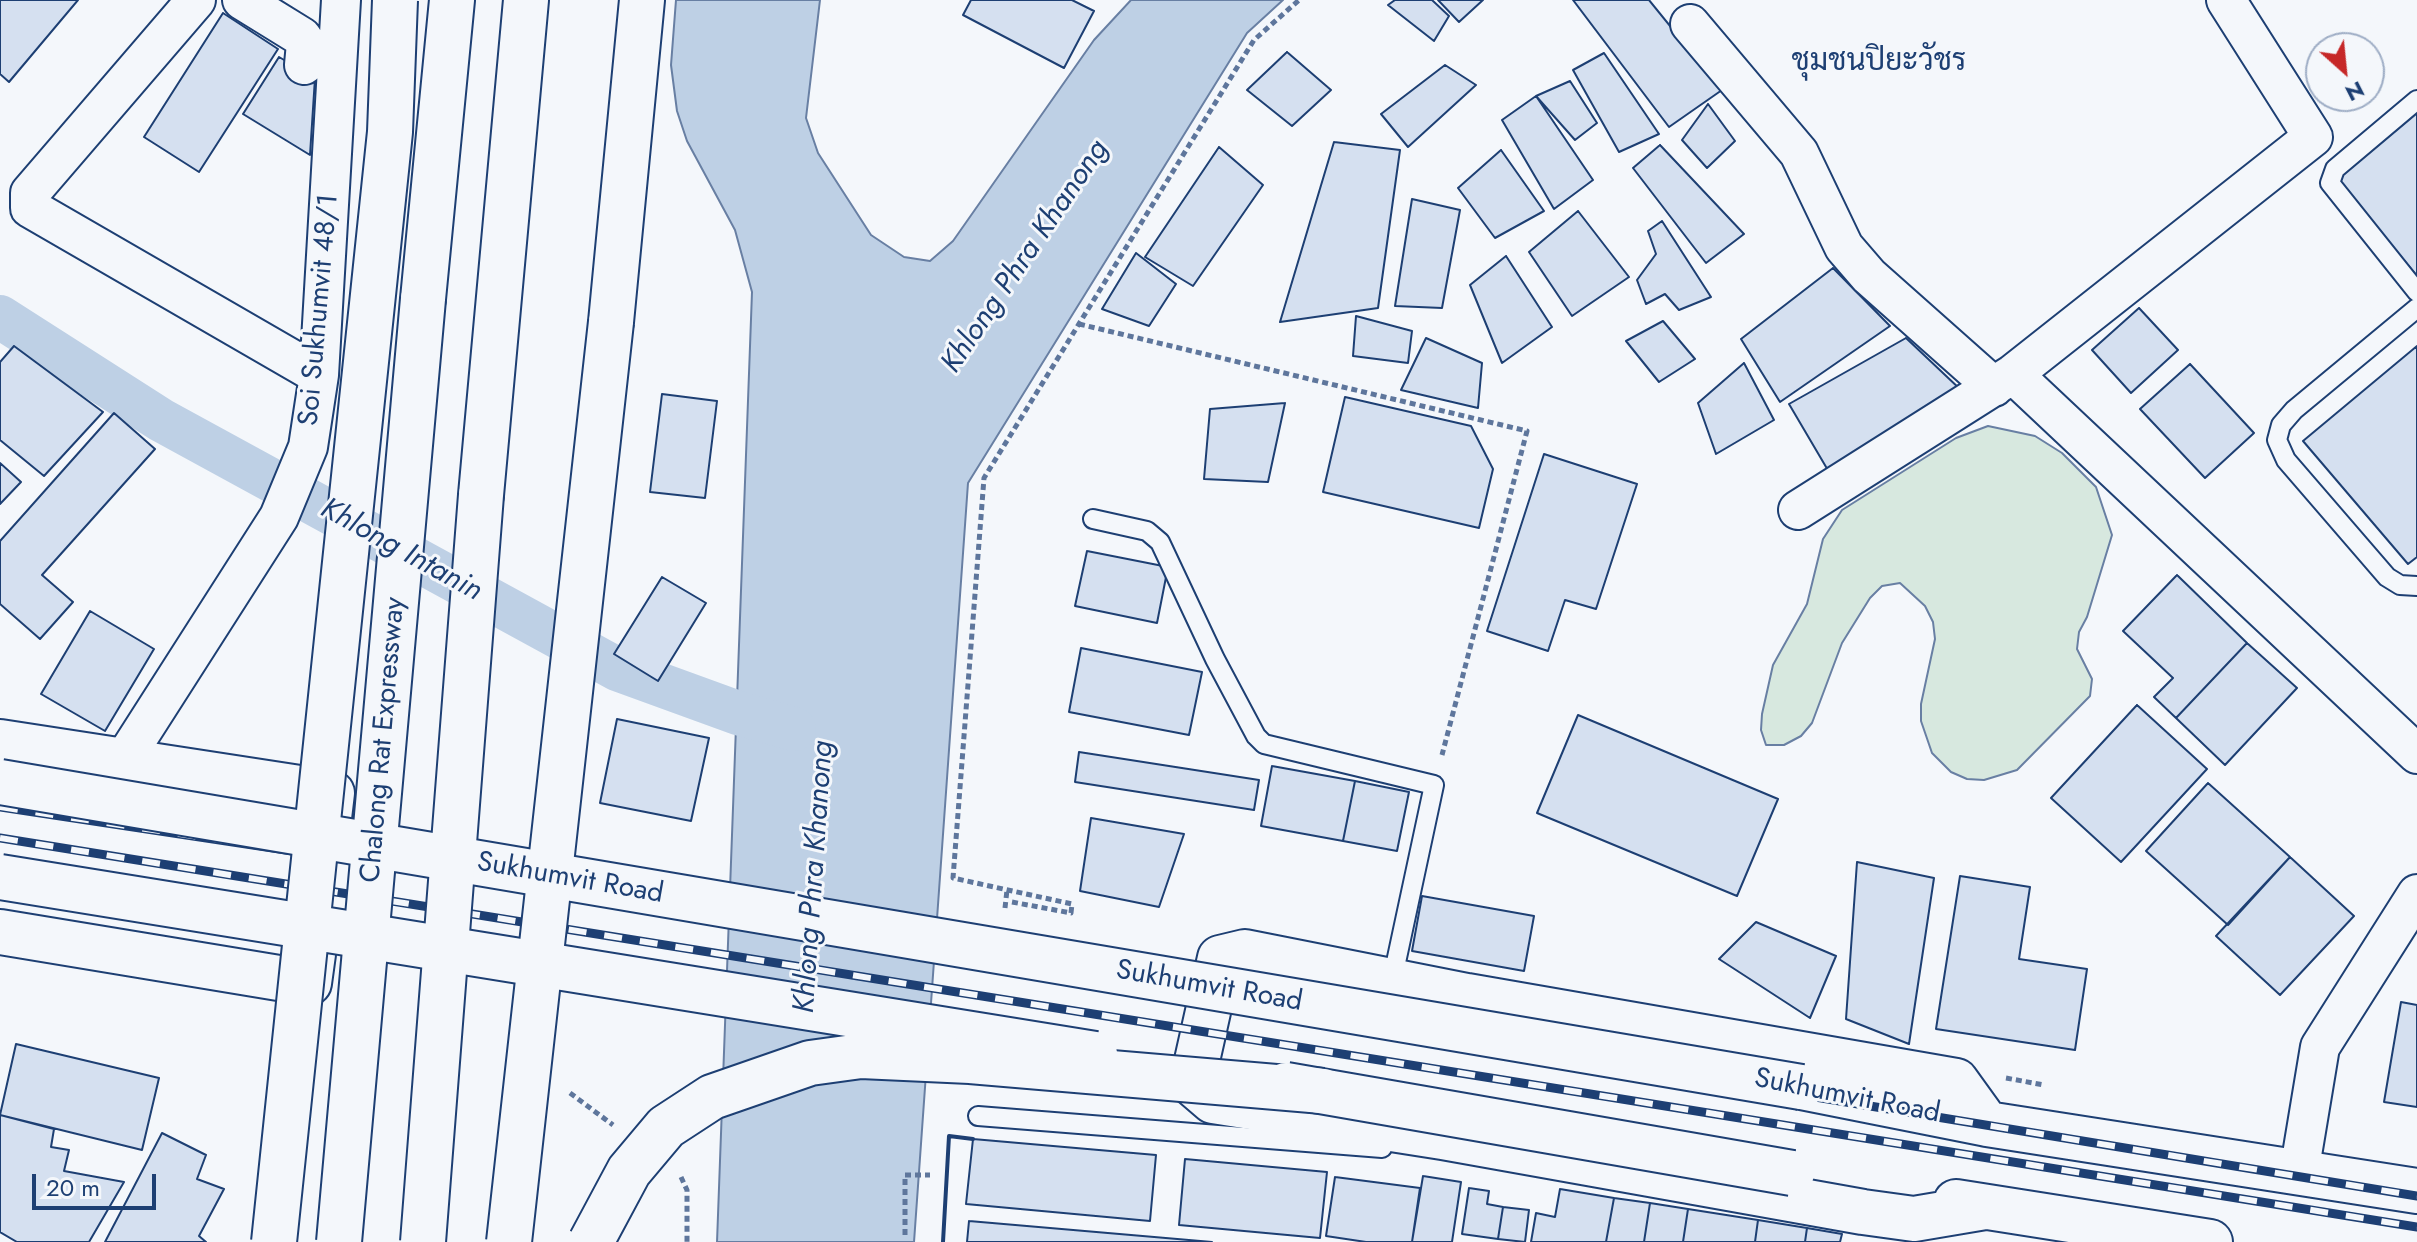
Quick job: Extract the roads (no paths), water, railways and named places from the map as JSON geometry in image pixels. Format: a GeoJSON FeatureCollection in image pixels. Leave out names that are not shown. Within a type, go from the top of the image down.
{"type":"FeatureCollection","features":[{"type":"Feature","properties":{"kind":"main road"},"geometry":{"type":"LineString","coordinates":[[274,1242],[390,132],[395,0]]}},
{"type":"Feature","properties":{"kind":"main road","name":"Chalong Rat Expressway"},"geometry":{"type":"LineString","coordinates":[[339,1242],[452,0]]}},
{"type":"Feature","properties":{"kind":"main road"},"geometry":{"type":"LineString","coordinates":[[423,1242],[481,495],[526,0]]}},
{"type":"Feature","properties":{"kind":"main road"},"geometry":{"type":"LineString","coordinates":[[509,1242],[611,322],[642,0]]}},
{"type":"Feature","properties":{"kind":"main road"},"geometry":{"type":"LineString","coordinates":[[0,742],[332,793],[309,983],[0,932]]}},
{"type":"Feature","properties":{"kind":"main road","name":"Sukhumvit Road"},"geometry":{"type":"LineString","coordinates":[[0,782],[1801,1087],[1987,1124],[2417,1191]]}},
{"type":"Feature","properties":{"kind":"main road"},"geometry":{"type":"LineString","coordinates":[[0,877],[1323,1091],[1985,1207],[2210,1242]]}},
{"type":"Feature","properties":{"kind":"main road"},"geometry":{"type":"LineString","coordinates":[[1985,1207],[1914,1219],[1213,1101],[1192,1083],[1220,958],[1245,952],[1956,1081],[1987,1124]]}},
{"type":"Feature","properties":{"kind":"main road"},"geometry":{"type":"LineString","coordinates":[[591,1242],[629,1171],[666,1127],[712,1097],[810,1063],[861,1056],[970,1061],[1323,1091]]}},
{"type":"Feature","properties":{"kind":"street"},"geometry":{"type":"LineString","coordinates":[[196,0],[30,193],[30,208],[319,375]]}},
{"type":"Feature","properties":{"kind":"street"},"geometry":{"type":"LineString","coordinates":[[242,0],[302,37],[306,43],[304,65]]}},
{"type":"Feature","properties":{"kind":"street","name":"Soi Sukhumvit 48/1"},"geometry":{"type":"LineString","coordinates":[[123,761],[279,517],[308,447],[319,375],[341,0]]}},
{"type":"Feature","properties":{"kind":"street"},"geometry":{"type":"LineString","coordinates":[[1798,510],[2003,380],[2313,137],[2226,0]]}},
{"type":"Feature","properties":{"kind":"street"},"geometry":{"type":"LineString","coordinates":[[1690,24],[1799,153],[1844,247],[1869,276],[2003,380],[2417,754]]}},
{"type":"Feature","properties":{"kind":"street"},"geometry":{"type":"LineString","coordinates":[[2299,1173],[2320,1047],[2417,894]]}},
{"type":"Feature","properties":{"kind":"lane"},"geometry":{"type":"LineString","coordinates":[[2417,100],[2335,169],[2330,183],[2417,292]]}},
{"type":"Feature","properties":{"kind":"lane"},"geometry":{"type":"LineString","coordinates":[[2417,308],[2294,410],[2281,425],[2277,440],[2286,460],[2387,577],[2400,585],[2417,586]]}},
{"type":"Feature","properties":{"kind":"lane"},"geometry":{"type":"LineString","coordinates":[[1093,519],[1147,531],[1160,542],[1215,659],[1256,736],[1264,744],[1434,785],[1392,981]]}},
{"type":"Feature","properties":{"kind":"lane"},"geometry":{"type":"LineString","coordinates":[[978,1116],[1207,1136],[1575,1161]]}},
{"type":"Feature","properties":{"kind":"water","name":"Khlong Phra Khanong"},"geometry":{"type":"Polygon","coordinates":[[[676,0],[820,0],[806,118],[818,153],[871,235],[904,257],[930,261],[953,241],[1094,40],[1131,0],[1283,0],[1247,33],[968,483],[914,1242],[717,1242],[752,292],[735,230],[687,141],[677,111],[671,65],[676,0]]]}},
{"type":"Feature","properties":{"kind":"waterway","name":"Khlong Intanin"},"geometry":{"type":"LineString","coordinates":[[0,317],[161,420],[617,669],[738,713],[794,729]]}},
{"type":"Feature","properties":{"kind":"railway"},"geometry":{"type":"LineString","coordinates":[[0,807],[631,902],[2417,1196]]}},
{"type":"Feature","properties":{"kind":"railway"},"geometry":{"type":"LineString","coordinates":[[0,838],[2417,1227]]}},
{"type":"Feature","properties":{"kind":"district","name":"ชุมชนปิยะวัชร"},"geometry":{"type":"Point","coordinates":[1879,63]}}]}
